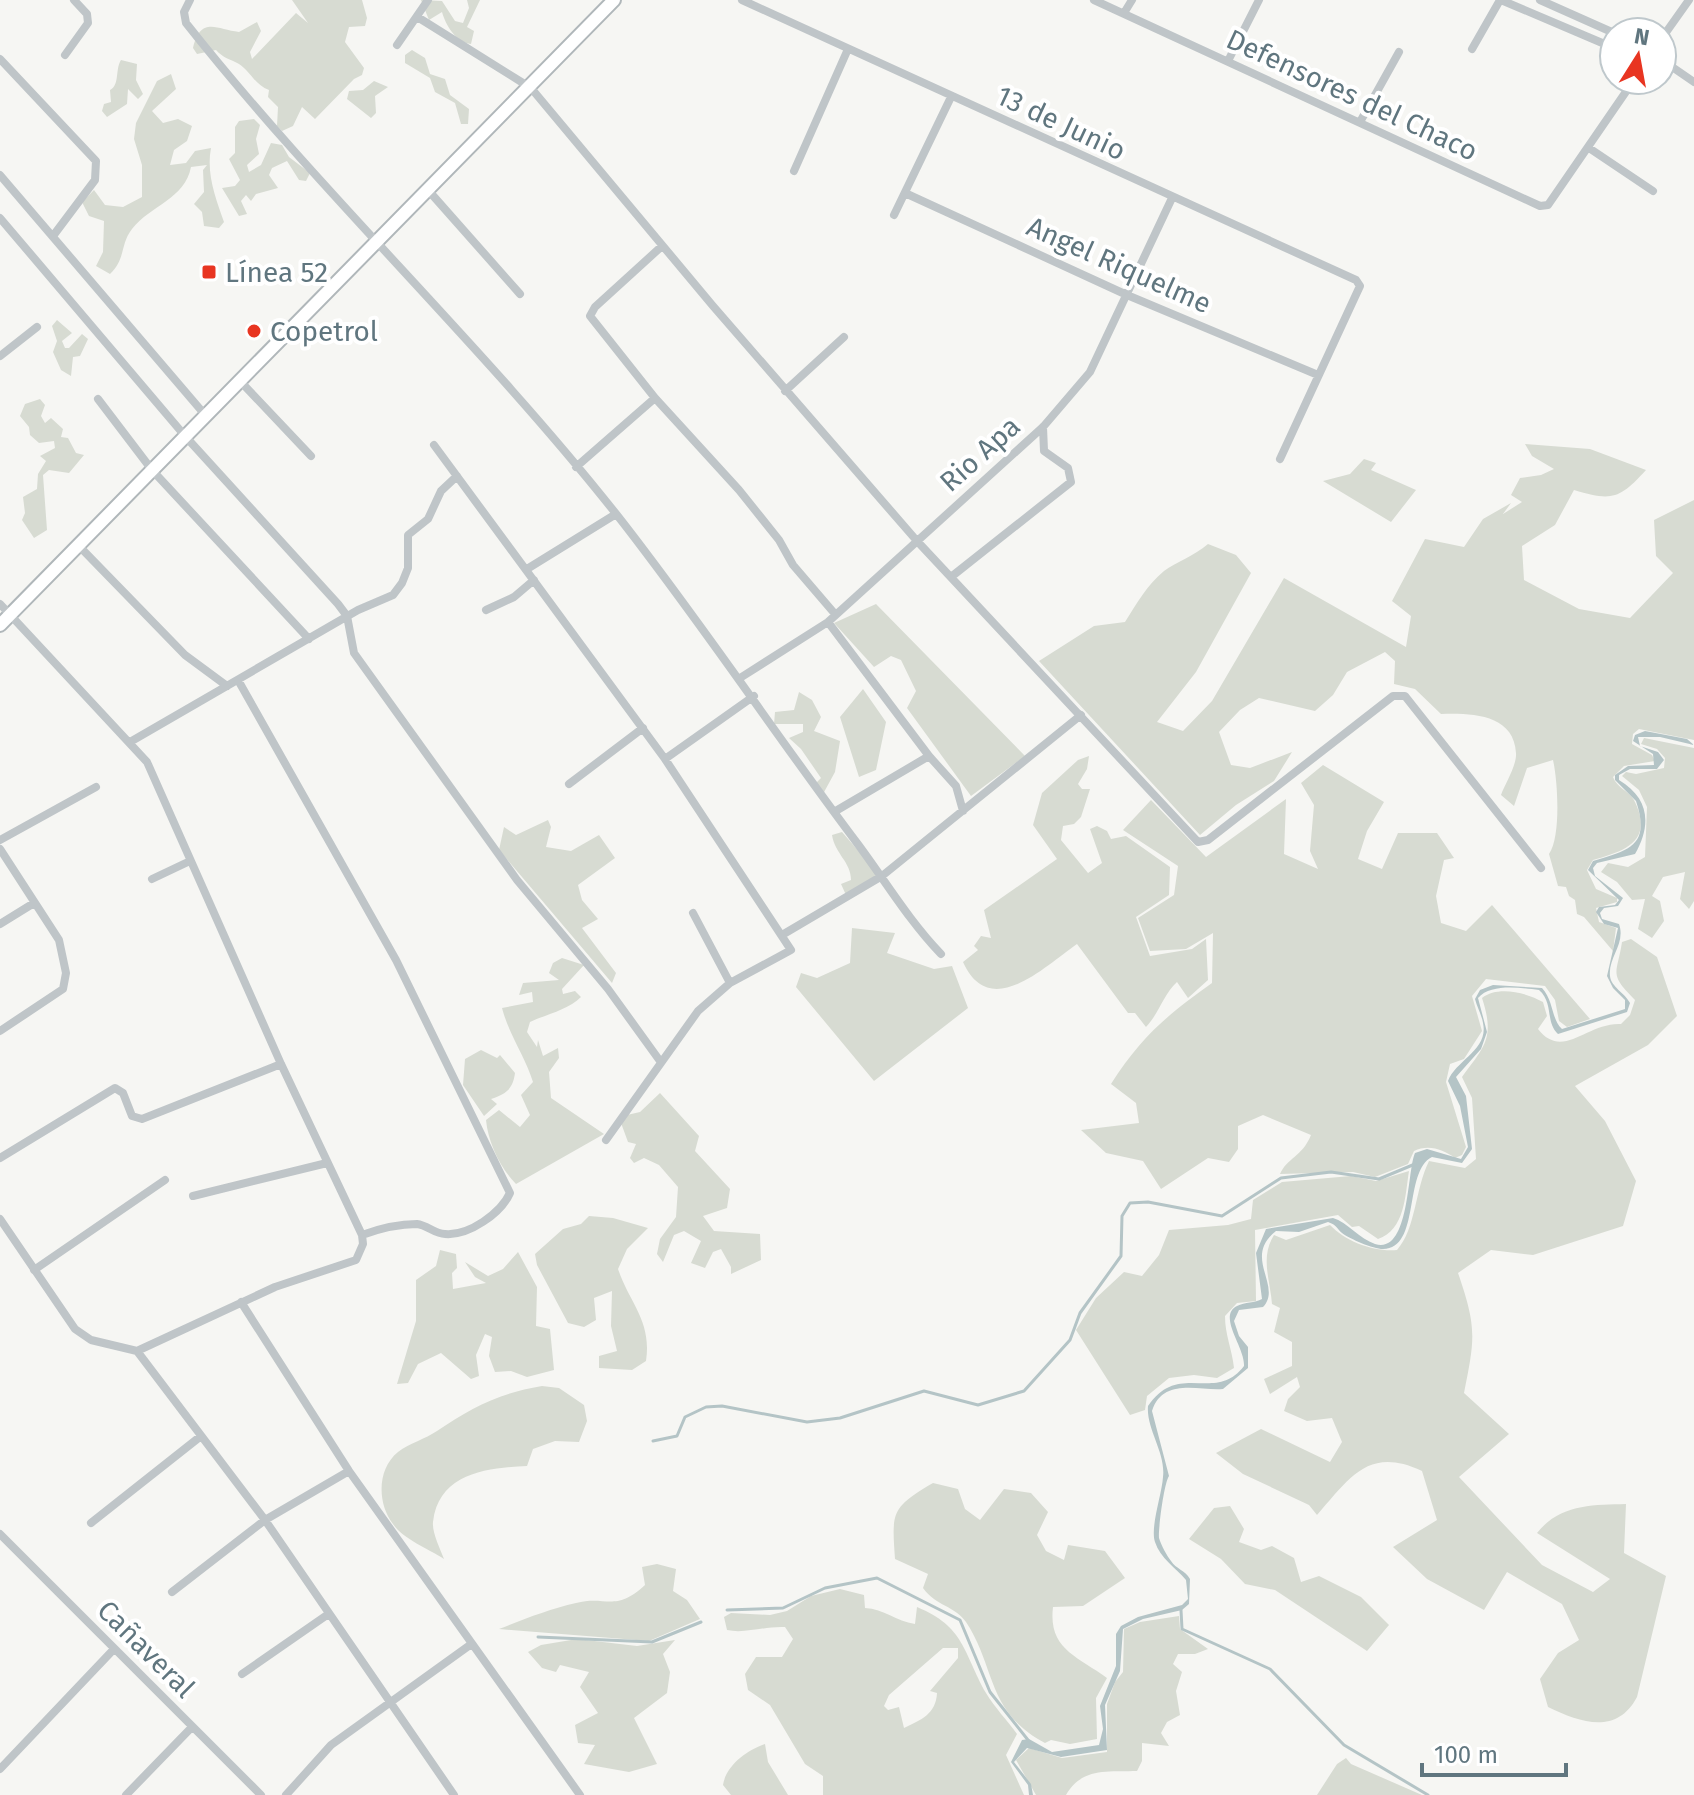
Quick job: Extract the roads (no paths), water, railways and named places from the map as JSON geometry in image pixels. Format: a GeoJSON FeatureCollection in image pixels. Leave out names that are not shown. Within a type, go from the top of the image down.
{"type":"FeatureCollection","features":[{"type":"Feature","properties":{"kind":"main road"},"geometry":{"type":"LineString","coordinates":[[0,625],[531,88],[614,0]]}},
{"type":"Feature","properties":{"kind":"street"},"geometry":{"type":"LineString","coordinates":[[65,55],[88,23],[87,14],[74,0]]}},
{"type":"Feature","properties":{"kind":"street"},"geometry":{"type":"LineString","coordinates":[[190,0],[184,12],[186,23],[236,86],[378,240],[616,514],[754,696],[834,812],[941,954]]}},
{"type":"Feature","properties":{"kind":"street"},"geometry":{"type":"LineString","coordinates":[[397,45],[419,18],[428,0]]}},
{"type":"Feature","properties":{"kind":"street","name":"13 de Junio"},"geometry":{"type":"LineString","coordinates":[[742,0],[1351,277],[1360,286],[1318,375]]}},
{"type":"Feature","properties":{"kind":"street","name":"Defensores del Chaco"},"geometry":{"type":"LineString","coordinates":[[1094,0],[1532,205],[1548,205],[1589,148]]}},
{"type":"Feature","properties":{"kind":"street"},"geometry":{"type":"LineString","coordinates":[[1124,13],[1132,0]]}},
{"type":"Feature","properties":{"kind":"street"},"geometry":{"type":"LineString","coordinates":[[1228,61],[1259,0]]}},
{"type":"Feature","properties":{"kind":"street"},"geometry":{"type":"LineString","coordinates":[[1472,49],[1500,0],[1598,41]]}},
{"type":"Feature","properties":{"kind":"street"},"geometry":{"type":"LineString","coordinates":[[1540,0],[1598,26]]}},
{"type":"Feature","properties":{"kind":"street"},"geometry":{"type":"LineString","coordinates":[[419,18],[531,88],[785,391],[917,541],[1198,842],[1203,842],[1393,696],[1405,696],[1541,868]]}},
{"type":"Feature","properties":{"kind":"street"},"geometry":{"type":"LineString","coordinates":[[794,171],[848,49]]}},
{"type":"Feature","properties":{"kind":"street"},"geometry":{"type":"LineString","coordinates":[[1360,122],[1399,52]]}},
{"type":"Feature","properties":{"kind":"street"},"geometry":{"type":"LineString","coordinates":[[0,59],[96,161],[95,180],[53,236]]}},
{"type":"Feature","properties":{"kind":"street"},"geometry":{"type":"LineString","coordinates":[[1623,96],[1589,148],[1653,191]]}},
{"type":"Feature","properties":{"kind":"street"},"geometry":{"type":"LineString","coordinates":[[894,215],[951,97]]}},
{"type":"Feature","properties":{"kind":"street"},"geometry":{"type":"LineString","coordinates":[[0,175],[206,416]]}},
{"type":"Feature","properties":{"kind":"street"},"geometry":{"type":"LineString","coordinates":[[428,190],[520,294]]}},
{"type":"Feature","properties":{"kind":"street","name":"Angel Riquelme"},"geometry":{"type":"LineString","coordinates":[[905,193],[1127,295],[1318,375]]}},
{"type":"Feature","properties":{"kind":"street","name":"Rio Apa"},"geometry":{"type":"LineString","coordinates":[[740,678],[828,622],[1043,427],[1090,372],[1172,198]]}},
{"type":"Feature","properties":{"kind":"street"},"geometry":{"type":"LineString","coordinates":[[0,218],[185,436],[347,616],[354,653],[517,880],[608,989],[660,1061]]}},
{"type":"Feature","properties":{"kind":"street"},"geometry":{"type":"LineString","coordinates":[[662,246],[590,316],[655,398],[739,490],[779,540],[793,565],[835,614]]}},
{"type":"Feature","properties":{"kind":"street"},"geometry":{"type":"LineString","coordinates":[[0,356],[37,327]]}},
{"type":"Feature","properties":{"kind":"street"},"geometry":{"type":"LineString","coordinates":[[785,391],[844,337]]}},
{"type":"Feature","properties":{"kind":"street"},"geometry":{"type":"LineString","coordinates":[[1280,459],[1318,375]]}},
{"type":"Feature","properties":{"kind":"street"},"geometry":{"type":"LineString","coordinates":[[240,381],[311,456]]}},
{"type":"Feature","properties":{"kind":"street"},"geometry":{"type":"LineString","coordinates":[[576,467],[655,398]]}},
{"type":"Feature","properties":{"kind":"street"},"geometry":{"type":"LineString","coordinates":[[98,399],[152,470],[309,639]]}},
{"type":"Feature","properties":{"kind":"street"},"geometry":{"type":"LineString","coordinates":[[951,577],[1071,482],[1068,468],[1044,451],[1043,427]]}},
{"type":"Feature","properties":{"kind":"street"},"geometry":{"type":"LineString","coordinates":[[434,445],[665,759],[791,950],[730,983],[698,1011],[606,1140]]}},
{"type":"Feature","properties":{"kind":"street"},"geometry":{"type":"LineString","coordinates":[[130,742],[347,616],[393,595],[408,568],[408,535],[428,519],[441,491],[457,476]]}},
{"type":"Feature","properties":{"kind":"street"},"geometry":{"type":"LineString","coordinates":[[527,569],[616,514]]}},
{"type":"Feature","properties":{"kind":"street"},"geometry":{"type":"LineString","coordinates":[[78,545],[185,655],[227,686]]}},
{"type":"Feature","properties":{"kind":"street"},"geometry":{"type":"LineString","coordinates":[[486,610],[514,597],[534,580]]}},
{"type":"Feature","properties":{"kind":"street"},"geometry":{"type":"LineString","coordinates":[[0,604],[147,762],[281,1064],[362,1235],[363,1244],[356,1260],[241,1302],[137,1351],[91,1340],[75,1329],[0,1219]]}},
{"type":"Feature","properties":{"kind":"street"},"geometry":{"type":"LineString","coordinates":[[828,622],[929,756],[956,786],[963,811]]}},
{"type":"Feature","properties":{"kind":"street"},"geometry":{"type":"LineString","coordinates":[[238,680],[396,960],[510,1193],[499,1212],[452,1234],[442,1235],[421,1224],[390,1226],[362,1235]]}},
{"type":"Feature","properties":{"kind":"street"},"geometry":{"type":"LineString","coordinates":[[665,759],[754,696]]}},
{"type":"Feature","properties":{"kind":"street"},"geometry":{"type":"LineString","coordinates":[[782,935],[882,876],[1081,715]]}},
{"type":"Feature","properties":{"kind":"street"},"geometry":{"type":"LineString","coordinates":[[569,784],[643,728]]}},
{"type":"Feature","properties":{"kind":"street"},"geometry":{"type":"LineString","coordinates":[[834,812],[929,756]]}},
{"type":"Feature","properties":{"kind":"street"},"geometry":{"type":"LineString","coordinates":[[0,840],[96,787]]}},
{"type":"Feature","properties":{"kind":"street"},"geometry":{"type":"LineString","coordinates":[[0,849],[59,940],[66,973],[63,989],[0,1031]]}},
{"type":"Feature","properties":{"kind":"street"},"geometry":{"type":"LineString","coordinates":[[152,879],[190,861]]}},
{"type":"Feature","properties":{"kind":"street"},"geometry":{"type":"LineString","coordinates":[[0,924],[34,903]]}},
{"type":"Feature","properties":{"kind":"street"},"geometry":{"type":"LineString","coordinates":[[693,913],[730,983]]}},
{"type":"Feature","properties":{"kind":"street"},"geometry":{"type":"LineString","coordinates":[[0,1158],[115,1088],[123,1093],[132,1116],[142,1119],[281,1064]]}},
{"type":"Feature","properties":{"kind":"street"},"geometry":{"type":"LineString","coordinates":[[193,1196],[327,1163]]}},
{"type":"Feature","properties":{"kind":"street"},"geometry":{"type":"LineString","coordinates":[[34,1270],[165,1180]]}},
{"type":"Feature","properties":{"kind":"street"},"geometry":{"type":"LineString","coordinates":[[241,1302],[349,1471],[470,1645],[580,1795]]}},
{"type":"Feature","properties":{"kind":"street"},"geometry":{"type":"LineString","coordinates":[[137,1351],[265,1520],[327,1615],[454,1795]]}},
{"type":"Feature","properties":{"kind":"street"},"geometry":{"type":"LineString","coordinates":[[91,1523],[201,1436]]}},
{"type":"Feature","properties":{"kind":"street"},"geometry":{"type":"LineString","coordinates":[[172,1592],[265,1520],[349,1471]]}},
{"type":"Feature","properties":{"kind":"street","name":"Cañaveral"},"geometry":{"type":"LineString","coordinates":[[0,1534],[261,1795]]}},
{"type":"Feature","properties":{"kind":"street"},"geometry":{"type":"LineString","coordinates":[[242,1674],[327,1615]]}},
{"type":"Feature","properties":{"kind":"street"},"geometry":{"type":"LineString","coordinates":[[286,1795],[331,1745],[470,1645]]}},
{"type":"Feature","properties":{"kind":"street"},"geometry":{"type":"LineString","coordinates":[[0,1769],[114,1649]]}},
{"type":"Feature","properties":{"kind":"street"},"geometry":{"type":"LineString","coordinates":[[126,1795],[192,1727]]}},
{"type":"Feature","properties":{"kind":"waterway"},"geometry":{"type":"LineString","coordinates":[[653,1441],[677,1436],[685,1417],[706,1407],[722,1406],[807,1422],[840,1418],[924,1391],[978,1405],[1024,1391],[1070,1340],[1080,1313],[1121,1256],[1122,1216],[1130,1203],[1148,1202],[1222,1216],[1281,1178],[1331,1172],[1379,1179],[1415,1164]]}},
{"type":"Feature","properties":{"kind":"waterway"},"geometry":{"type":"LineString","coordinates":[[727,1610],[783,1608],[825,1588],[877,1578],[960,1620],[990,1692],[1028,1740]]}},
{"type":"Feature","properties":{"kind":"waterway"},"geometry":{"type":"LineString","coordinates":[[1181,1610],[1182,1629],[1270,1669],[1344,1745],[1428,1795]]}},
{"type":"Feature","properties":{"kind":"waterway"},"geometry":{"type":"LineString","coordinates":[[538,1637],[652,1642],[701,1622]]}},
{"type":"Feature","properties":{"kind":"place","name":"Línea 52"},"geometry":{"type":"Point","coordinates":[209,272]}},
{"type":"Feature","properties":{"kind":"place","name":"Copetrol"},"geometry":{"type":"Point","coordinates":[254,331]}}]}
